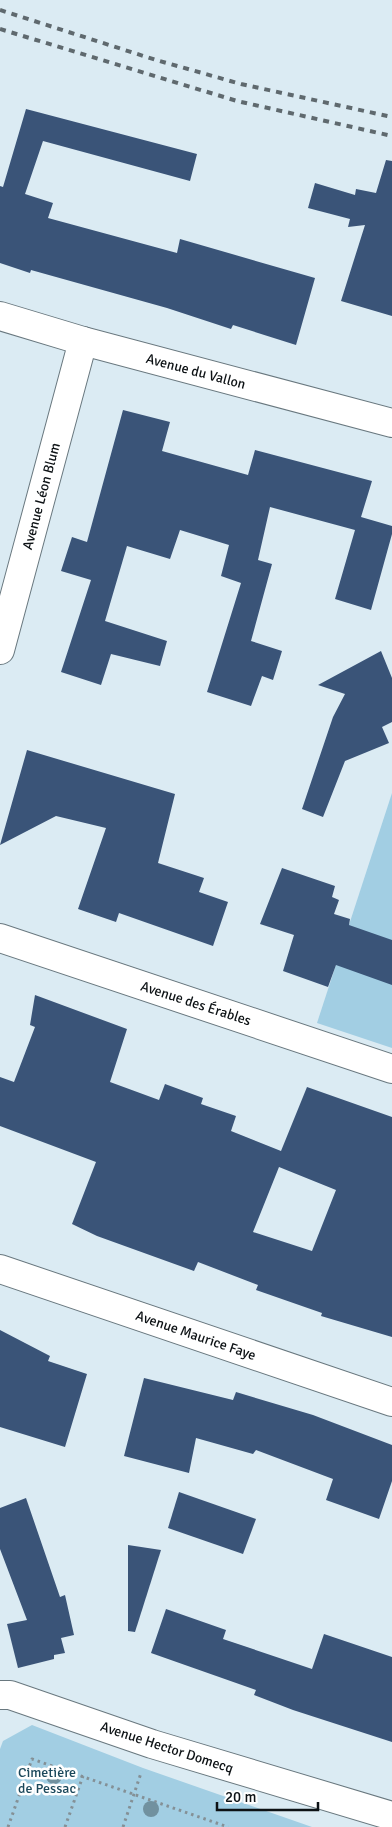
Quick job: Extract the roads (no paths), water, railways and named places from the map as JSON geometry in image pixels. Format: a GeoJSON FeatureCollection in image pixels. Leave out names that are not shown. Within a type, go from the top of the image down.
{"type":"FeatureCollection","features":[{"type":"Feature","properties":{"kind":"street","name":"Avenue du Vallon"},"geometry":{"type":"LineString","coordinates":[[0,316],[83,341],[392,423]]}},
{"type":"Feature","properties":{"kind":"street","name":"Avenue Léon Blum"},"geometry":{"type":"LineString","coordinates":[[0,650],[83,341]]}},
{"type":"Feature","properties":{"kind":"street","name":"Avenue des Érables"},"geometry":{"type":"LineString","coordinates":[[0,938],[392,1069]]}},
{"type":"Feature","properties":{"kind":"street","name":"Avenue Maurice Faye"},"geometry":{"type":"LineString","coordinates":[[0,1269],[392,1402]]}},
{"type":"Feature","properties":{"kind":"street","name":"Avenue Hector Domecq"},"geometry":{"type":"LineString","coordinates":[[0,1694],[10,1695],[152,1744],[392,1816]]}},
{"type":"Feature","properties":{"kind":"railway"},"geometry":{"type":"LineString","coordinates":[[0,10],[156,60],[241,84],[392,117]]}},
{"type":"Feature","properties":{"kind":"railway"},"geometry":{"type":"LineString","coordinates":[[0,29],[237,101],[392,136]]}},
{"type":"Feature","properties":{"kind":"park label","name":"Cimetière de Pessac"},"geometry":{"type":"Point","coordinates":[47,1780]}}]}
